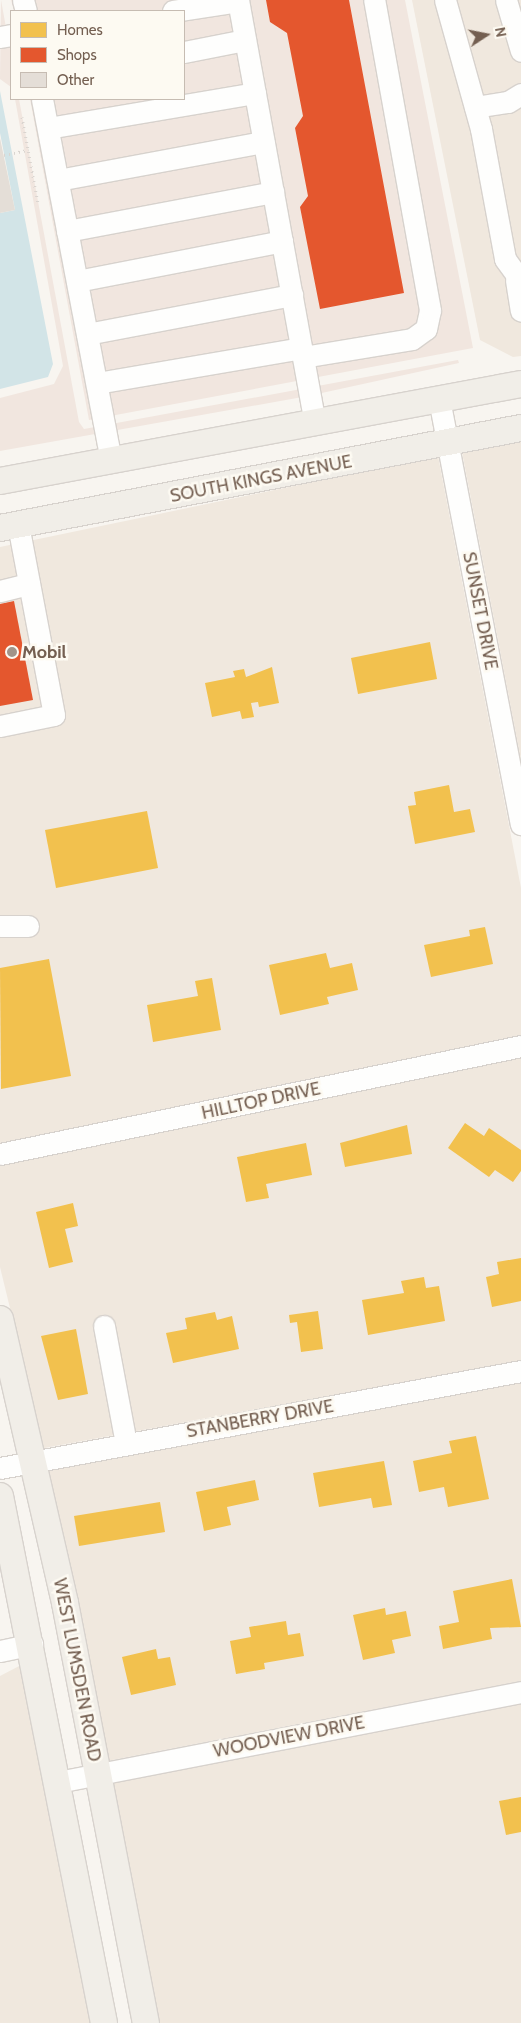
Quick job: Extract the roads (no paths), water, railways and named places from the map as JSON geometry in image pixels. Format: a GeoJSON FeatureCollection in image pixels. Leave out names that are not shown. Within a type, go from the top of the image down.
{"type":"FeatureCollection","features":[{"type":"Feature","properties":{"kind":"main road"},"geometry":{"type":"LineString","coordinates":[[0,481],[521,384]]}},
{"type":"Feature","properties":{"kind":"main road","name":"SOUTH KINGS AVENUE"},"geometry":{"type":"LineString","coordinates":[[9,526],[521,428]]}},
{"type":"Feature","properties":{"kind":"main road"},"geometry":{"type":"LineString","coordinates":[[0,463],[76,449],[111,460]]}},
{"type":"Feature","properties":{"kind":"main road","name":"WEST LUMSDEN ROAD"},"geometry":{"type":"LineString","coordinates":[[0,1319],[35,1461],[146,2023]]}},
{"type":"Feature","properties":{"kind":"main road"},"geometry":{"type":"LineString","coordinates":[[0,1496],[32,1644],[104,2023]]}},
{"type":"Feature","properties":{"kind":"street"},"geometry":{"type":"LineString","coordinates":[[179,10],[238,0],[315,422]]}},
{"type":"Feature","properties":{"kind":"street"},"geometry":{"type":"LineString","coordinates":[[97,383],[302,352],[412,338],[426,329],[430,310],[374,0]]}},
{"type":"Feature","properties":{"kind":"street"},"geometry":{"type":"LineString","coordinates":[[445,0],[475,107],[505,259],[519,281],[521,311]]}},
{"type":"Feature","properties":{"kind":"street"},"geometry":{"type":"LineString","coordinates":[[506,0],[521,51]]}},
{"type":"Feature","properties":{"kind":"street"},"geometry":{"type":"LineString","coordinates":[[185,52],[245,40]]}},
{"type":"Feature","properties":{"kind":"street"},"geometry":{"type":"LineString","coordinates":[[48,128],[255,93]]}},
{"type":"Feature","properties":{"kind":"street"},"geometry":{"type":"LineString","coordinates":[[475,107],[508,102],[521,94]]}},
{"type":"Feature","properties":{"kind":"street"},"geometry":{"type":"LineString","coordinates":[[42,100],[111,460]]}},
{"type":"Feature","properties":{"kind":"street"},"geometry":{"type":"LineString","coordinates":[[58,180],[264,142]]}},
{"type":"Feature","properties":{"kind":"street"},"geometry":{"type":"LineString","coordinates":[[68,231],[273,192]]}},
{"type":"Feature","properties":{"kind":"street"},"geometry":{"type":"LineString","coordinates":[[77,281],[282,241]]}},
{"type":"Feature","properties":{"kind":"street"},"geometry":{"type":"LineString","coordinates":[[87,334],[292,295]]}},
{"type":"Feature","properties":{"kind":"street","name":"SUNSET DRIVE"},"geometry":{"type":"LineString","coordinates":[[439,399],[521,824]]}},
{"type":"Feature","properties":{"kind":"street"},"geometry":{"type":"LineString","coordinates":[[0,726],[54,715],[29,584],[9,526]]}},
{"type":"Feature","properties":{"kind":"street"},"geometry":{"type":"LineString","coordinates":[[0,590],[29,584]]}},
{"type":"Feature","properties":{"kind":"street"},"geometry":{"type":"LineString","coordinates":[[0,926],[28,926]]}},
{"type":"Feature","properties":{"kind":"street","name":"HILLTOP DRIVE"},"geometry":{"type":"LineString","coordinates":[[0,1154],[521,1046]]}},
{"type":"Feature","properties":{"kind":"street"},"geometry":{"type":"LineString","coordinates":[[104,1326],[126,1444]]}},
{"type":"Feature","properties":{"kind":"street","name":"STANBERRY DRIVE"},"geometry":{"type":"LineString","coordinates":[[0,1468],[521,1371]]}},
{"type":"Feature","properties":{"kind":"street"},"geometry":{"type":"LineString","coordinates":[[0,1650],[32,1644]]}},
{"type":"Feature","properties":{"kind":"street","name":"WOODVIEW DRIVE"},"geometry":{"type":"LineString","coordinates":[[58,1782],[521,1692]]}},
{"type":"Feature","properties":{"kind":"place","name":"Mobil"},"geometry":{"type":"Point","coordinates":[12,652]}}]}
